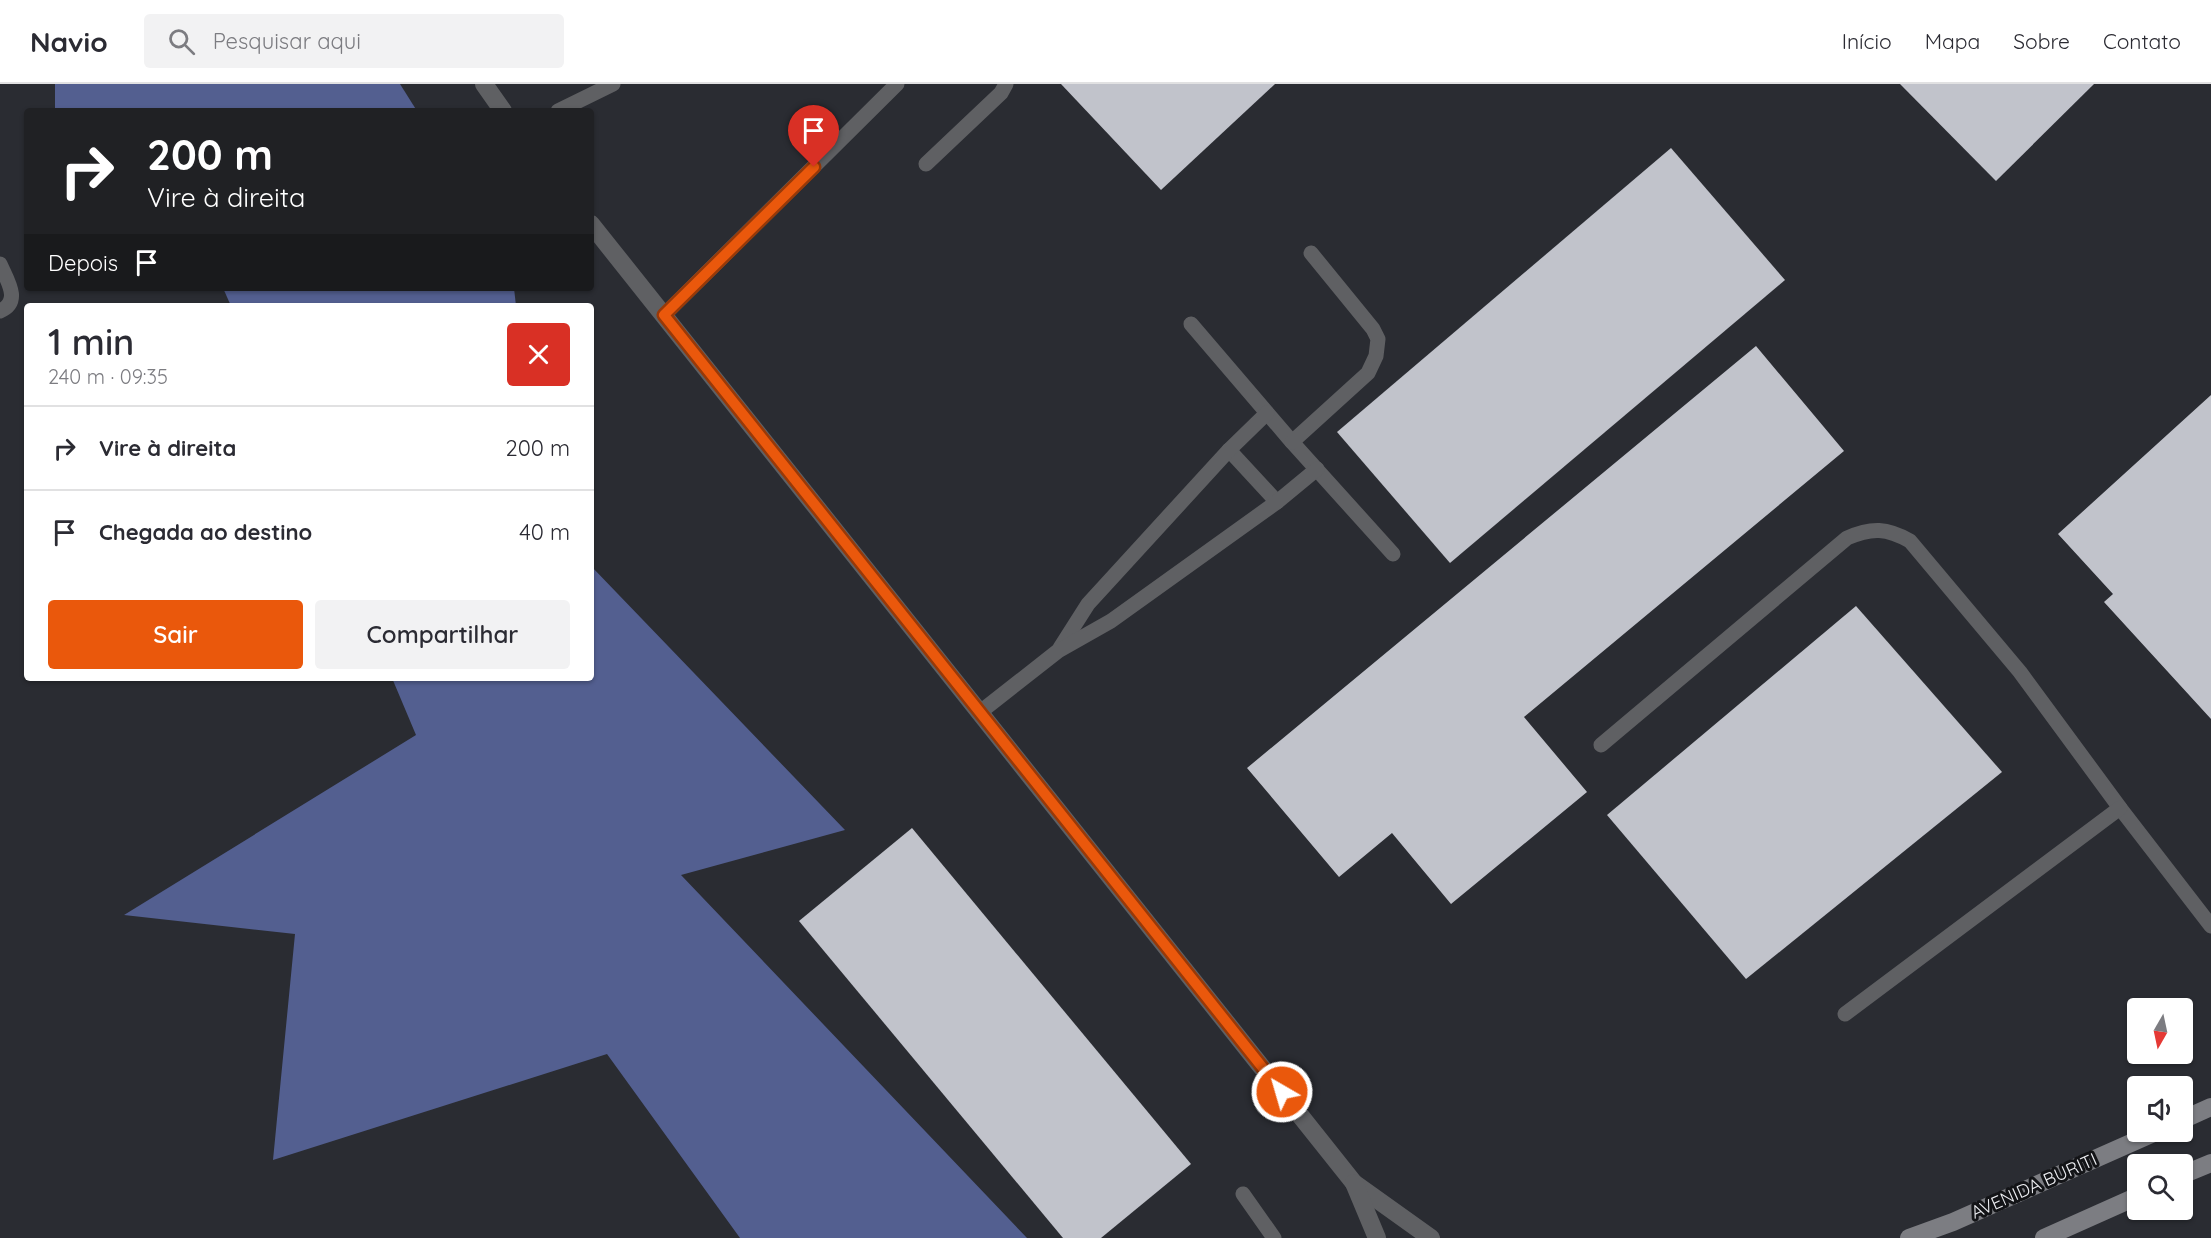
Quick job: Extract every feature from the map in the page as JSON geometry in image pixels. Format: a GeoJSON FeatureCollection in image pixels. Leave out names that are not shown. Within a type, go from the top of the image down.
{"type":"FeatureCollection","features":[{"type":"Feature","properties":{"kind":"main road"},"geometry":{"type":"LineString","coordinates":[[2193,1115],[2211,1107]]}},
{"type":"Feature","properties":{"kind":"main road","name":"AVENIDA BURITI"},"geometry":{"type":"LineString","coordinates":[[1909,1238],[1953,1222],[2133,1142]]}},
{"type":"Feature","properties":{"kind":"main road"},"geometry":{"type":"LineString","coordinates":[[2193,1171],[2211,1163]]}},
{"type":"Feature","properties":{"kind":"main road"},"geometry":{"type":"LineString","coordinates":[[2044,1238],[2127,1201]]}},
{"type":"Feature","properties":{"kind":"street"},"geometry":{"type":"LineString","coordinates":[[484,84],[501,108]]}},
{"type":"Feature","properties":{"kind":"street"},"geometry":{"type":"LineString","coordinates":[[594,228],[1354,1183],[1431,1238]]}},
{"type":"Feature","properties":{"kind":"street"},"geometry":{"type":"LineString","coordinates":[[1354,1183],[1377,1238]]}},
{"type":"Feature","properties":{"kind":"lane"},"geometry":{"type":"LineString","coordinates":[[564,108],[613,84]]}},
{"type":"Feature","properties":{"kind":"lane"},"geometry":{"type":"LineString","coordinates":[[664,315],[897,84]]}},
{"type":"Feature","properties":{"kind":"lane"},"geometry":{"type":"LineString","coordinates":[[926,164],[1001,93],[1006,84]]}},
{"type":"Feature","properties":{"kind":"lane"},"geometry":{"type":"LineString","coordinates":[[1292,442],[1368,373],[1376,356],[1378,339],[1373,329],[1311,253]]}},
{"type":"Feature","properties":{"kind":"lane"},"geometry":{"type":"LineString","coordinates":[[0,264],[12,291],[10,305],[0,311]]}},
{"type":"Feature","properties":{"kind":"lane"},"geometry":{"type":"LineString","coordinates":[[1191,324],[1292,442],[1394,554]]}},
{"type":"Feature","properties":{"kind":"lane"},"geometry":{"type":"LineString","coordinates":[[1058,651],[1088,604],[1229,450],[1267,413]]}},
{"type":"Feature","properties":{"kind":"lane"},"geometry":{"type":"LineString","coordinates":[[1229,450],[1277,502]]}},
{"type":"Feature","properties":{"kind":"lane"},"geometry":{"type":"LineString","coordinates":[[979,713],[1058,651],[1111,621],[1277,502],[1317,469]]}},
{"type":"Feature","properties":{"kind":"lane"},"geometry":{"type":"LineString","coordinates":[[1601,745],[1847,538],[1861,531],[1894,532],[1910,541],[2020,672],[2120,808],[2211,926]]}},
{"type":"Feature","properties":{"kind":"lane"},"geometry":{"type":"LineString","coordinates":[[1845,1014],[2120,808]]}},
{"type":"Feature","properties":{"kind":"lane"},"geometry":{"type":"LineString","coordinates":[[2193,1174],[2211,1176]]}},
{"type":"Feature","properties":{"kind":"lane"},"geometry":{"type":"LineString","coordinates":[[1243,1194],[1274,1238]]}},
{"type":"Feature","properties":{"kind":"shaded area"},"geometry":{"type":"Polygon","coordinates":[[[55,84],[400,84],[415,108],[55,108],[55,84]]]}},
{"type":"Feature","properties":{"kind":"shaded area"},"geometry":{"type":"Polygon","coordinates":[[[224,291],[514,291],[516,303],[230,303],[224,291]]]}},
{"type":"Feature","properties":{"kind":"shaded area"},"geometry":{"type":"Polygon","coordinates":[[[594,569],[845,830],[681,875],[1027,1238],[740,1238],[607,1054],[273,1160],[295,934],[124,915],[416,735],[393,681],[594,681],[594,569]]]}},
{"type":"Feature","properties":{"kind":"building"},"geometry":{"type":"Polygon","coordinates":[[[1061,84],[1275,84],[1161,190],[1061,84]]]}},
{"type":"Feature","properties":{"kind":"building"},"geometry":{"type":"Polygon","coordinates":[[[1900,84],[2094,84],[1996,181],[1900,84]]]}},
{"type":"Feature","properties":{"kind":"building"},"geometry":{"type":"Polygon","coordinates":[[[1671,148],[1785,280],[1450,563],[1337,432],[1671,148]]]}},
{"type":"Feature","properties":{"kind":"building"},"geometry":{"type":"Polygon","coordinates":[[[1756,346],[1844,451],[1524,717],[1587,792],[1451,904],[1392,833],[1339,877],[1247,768],[1756,346]]]}},
{"type":"Feature","properties":{"kind":"building"},"geometry":{"type":"Polygon","coordinates":[[[2211,395],[2211,719],[2104,602],[2113,594],[2058,534],[2211,395]]]}},
{"type":"Feature","properties":{"kind":"building"},"geometry":{"type":"Polygon","coordinates":[[[1856,606],[2002,772],[1746,979],[1607,815],[1856,606]]]}},
{"type":"Feature","properties":{"kind":"building"},"geometry":{"type":"Polygon","coordinates":[[[912,828],[1191,1164],[1101,1238],[1063,1238],[799,921],[912,828]]]}},
{"type":"Feature","properties":{"kind":"route"},"geometry":{"type":"LineString","coordinates":[[814,167],[664,315],[1282,1092]]}}]}
